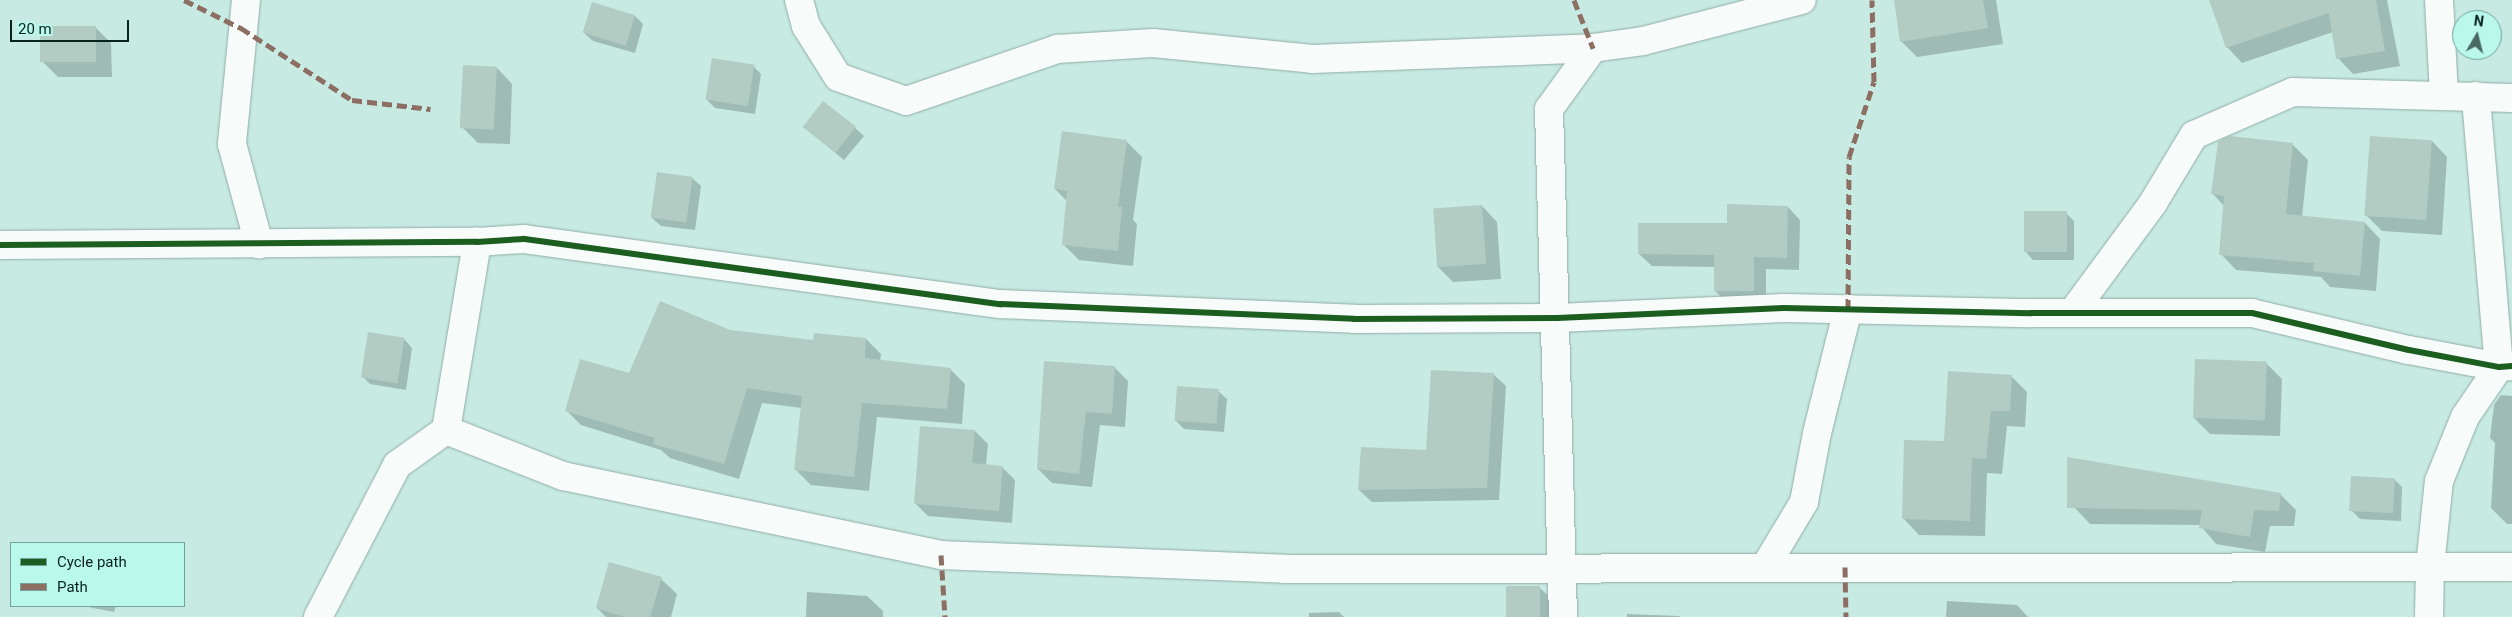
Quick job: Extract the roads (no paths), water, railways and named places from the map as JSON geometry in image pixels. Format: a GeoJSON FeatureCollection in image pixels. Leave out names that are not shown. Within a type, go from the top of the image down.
{"type":"FeatureCollection","features":[{"type":"Feature","properties":{"kind":"street"},"geometry":{"type":"LineString","coordinates":[[246,0],[232,144],[258,244]]}},
{"type":"Feature","properties":{"kind":"street"},"geometry":{"type":"LineString","coordinates":[[799,0],[806,26],[838,77],[906,101],[1058,49],[1153,43],[1312,59],[1593,48],[1643,41],[1802,0]]}},
{"type":"Feature","properties":{"kind":"street"},"geometry":{"type":"LineString","coordinates":[[2439,0],[2444,94]]}},
{"type":"Feature","properties":{"kind":"street"},"geometry":{"type":"LineString","coordinates":[[1563,617],[1557,318],[1549,109],[1593,48]]}},
{"type":"Feature","properties":{"kind":"street"},"geometry":{"type":"LineString","coordinates":[[2072,313],[2153,203],[2194,136],[2293,92],[2444,94],[2512,98]]}},
{"type":"Feature","properties":{"kind":"street"},"geometry":{"type":"LineString","coordinates":[[2429,617],[2430,566],[2439,482],[2465,417],[2505,366],[2476,96]]}},
{"type":"Feature","properties":{"kind":"street"},"geometry":{"type":"LineString","coordinates":[[0,246],[477,242],[524,239],[1001,304],[1354,319],[1557,318],[1784,308],[2072,313],[2252,313],[2409,350],[2505,366]]}},
{"type":"Feature","properties":{"kind":"street"},"geometry":{"type":"LineString","coordinates":[[318,617],[397,465],[446,430],[477,242]]}},
{"type":"Feature","properties":{"kind":"street"},"geometry":{"type":"LineString","coordinates":[[1766,567],[1804,502],[1817,433],[1848,309]]}},
{"type":"Feature","properties":{"kind":"street"},"geometry":{"type":"LineString","coordinates":[[446,430],[563,476],[940,555],[1284,569],[1562,567],[2512,567]]}}]}
